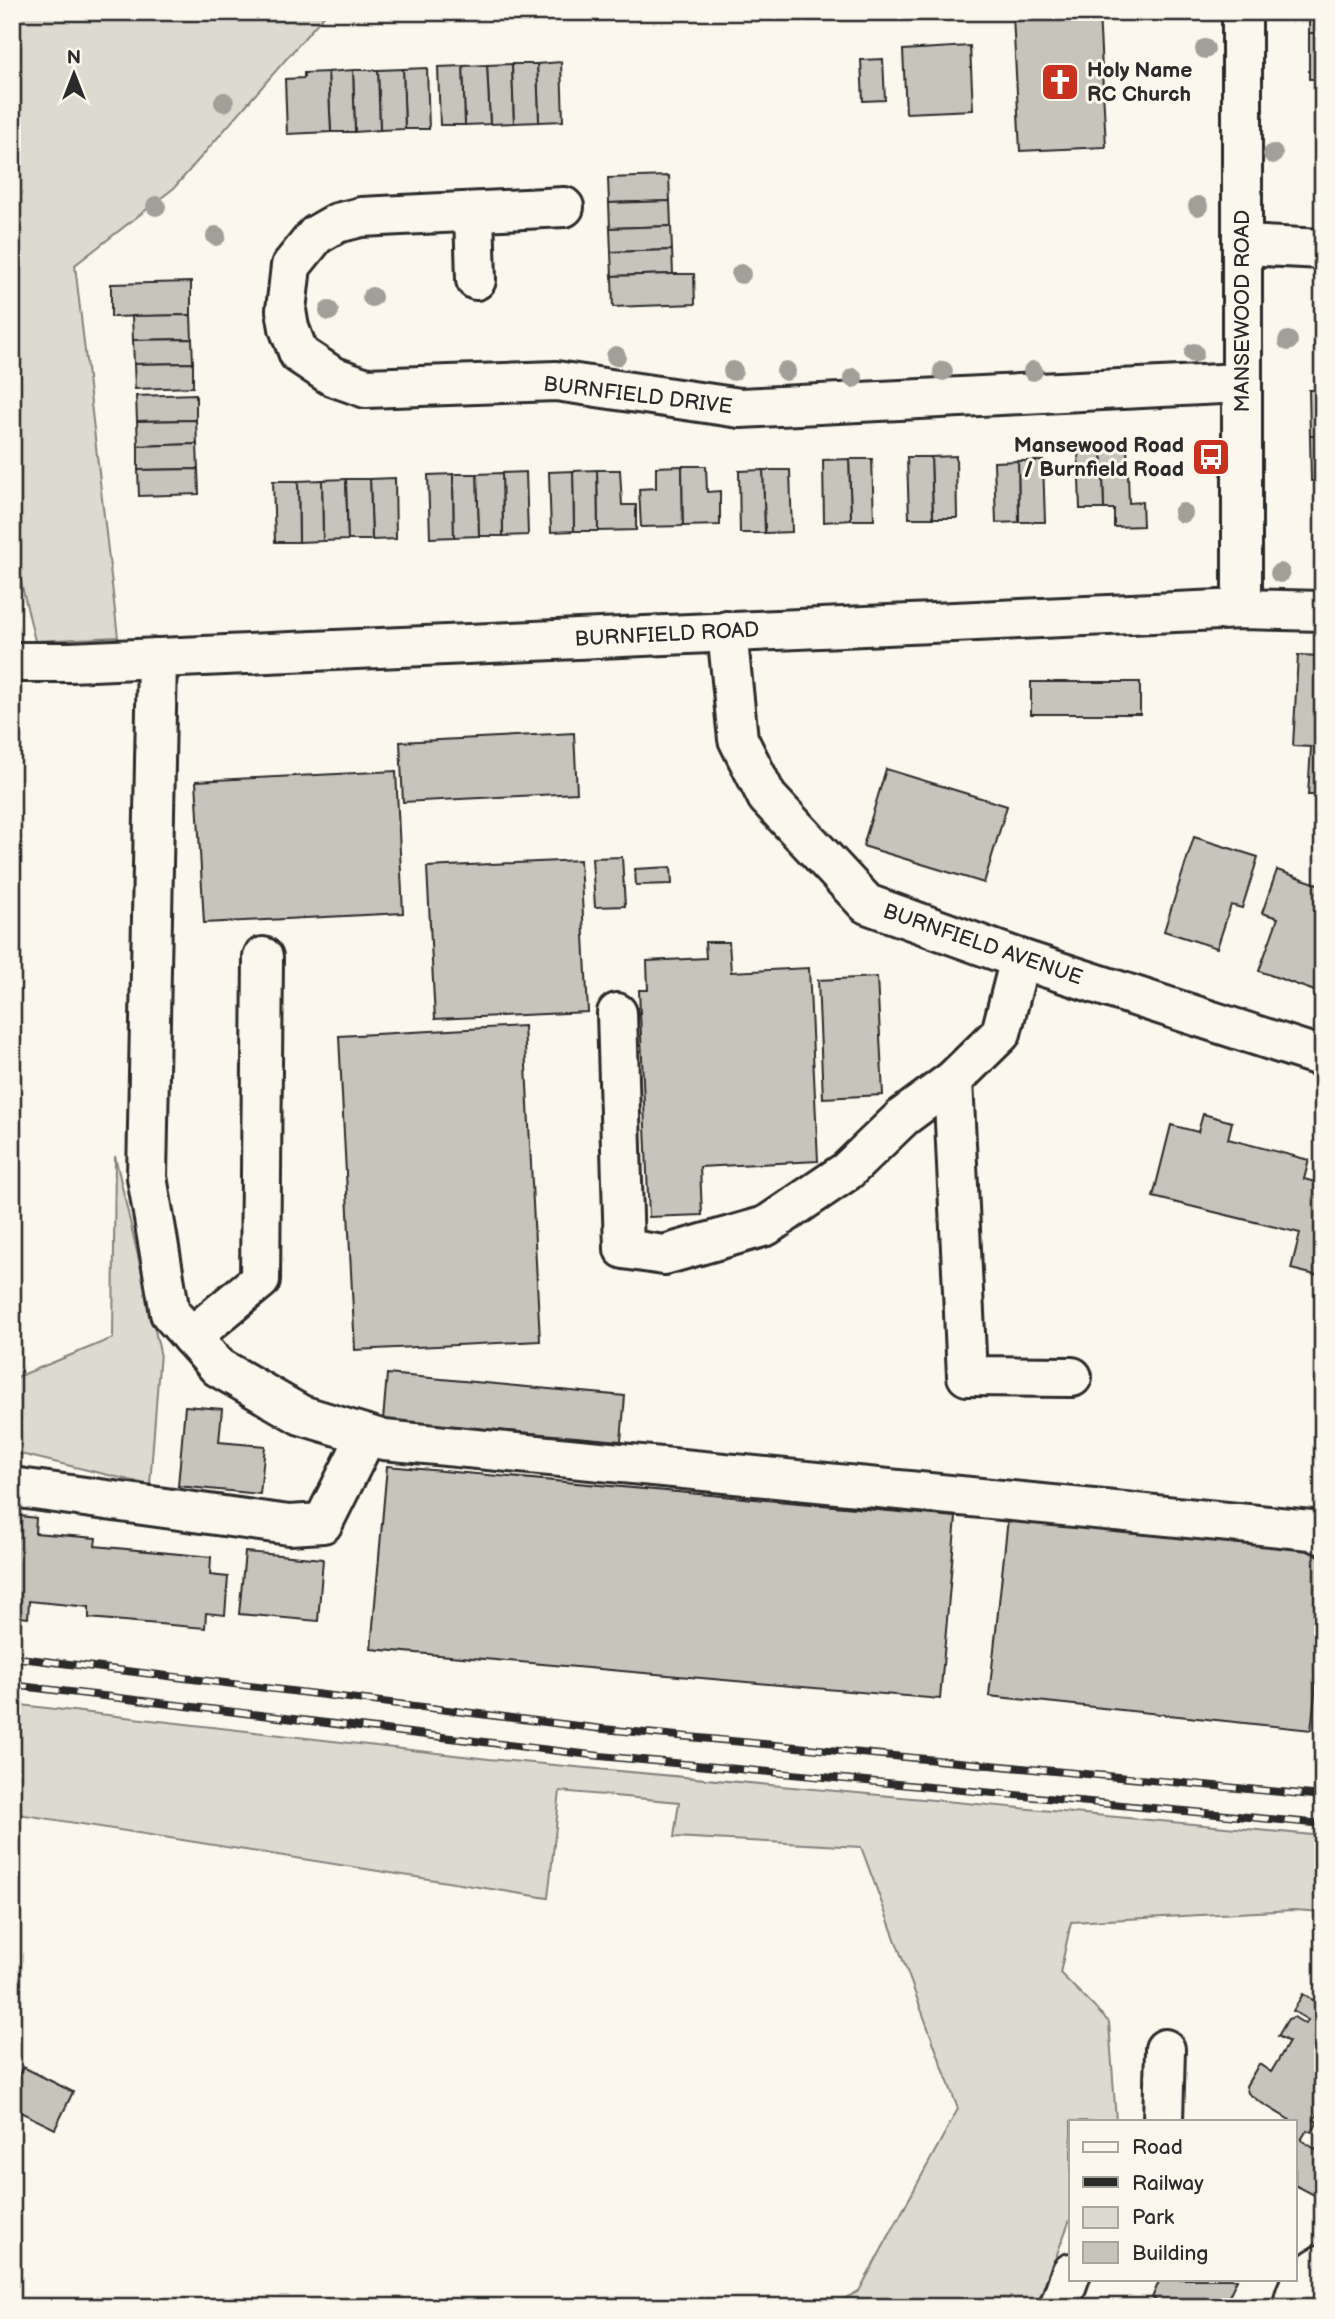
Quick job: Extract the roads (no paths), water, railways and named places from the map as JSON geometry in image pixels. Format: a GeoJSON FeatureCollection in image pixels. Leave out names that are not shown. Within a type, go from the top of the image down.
{"type":"FeatureCollection","features":[{"type":"Feature","properties":{"kind":"street","name":"MANSEWOOD ROAD"},"geometry":{"type":"LineString","coordinates":[[1242,12],[1242,609]]}},
{"type":"Feature","properties":{"kind":"street","name":"BURNFIELD DRIVE"},"geometry":{"type":"LineString","coordinates":[[564,207],[361,217],[337,223],[316,235],[291,266],[286,310],[289,328],[299,354],[332,376],[366,388],[556,381],[740,408],[1241,383]]}},
{"type":"Feature","properties":{"kind":"street"},"geometry":{"type":"LineString","coordinates":[[474,212],[476,280]]}},
{"type":"Feature","properties":{"kind":"street"},"geometry":{"type":"LineString","coordinates":[[1244,245],[1323,249]]}},
{"type":"Feature","properties":{"kind":"street","name":"BURNFIELD ROAD"},"geometry":{"type":"LineString","coordinates":[[12,662],[157,658],[1242,609],[1323,611]]}},
{"type":"Feature","properties":{"kind":"street","name":"BURNFIELD AVENUE"},"geometry":{"type":"LineString","coordinates":[[727,631],[738,738],[767,797],[867,904],[1020,959],[1323,1056]]}},
{"type":"Feature","properties":{"kind":"street"},"geometry":{"type":"LineString","coordinates":[[157,658],[147,1177],[170,1313],[218,1367],[301,1415],[384,1440],[1311,1530],[1323,1535]]}},
{"type":"Feature","properties":{"kind":"street"},"geometry":{"type":"LineString","coordinates":[[191,1337],[260,1280],[263,957]]}},
{"type":"Feature","properties":{"kind":"street"},"geometry":{"type":"LineString","coordinates":[[617,1013],[624,1249],[664,1255],[766,1226],[847,1171],[903,1117],[953,1080],[1001,1033],[1020,959]]}},
{"type":"Feature","properties":{"kind":"street"},"geometry":{"type":"LineString","coordinates":[[953,1080],[967,1376],[1072,1377]]}},
{"type":"Feature","properties":{"kind":"street"},"geometry":{"type":"LineString","coordinates":[[12,1488],[289,1525],[323,1523],[367,1435]]}},
{"type":"Feature","properties":{"kind":"street"},"geometry":{"type":"LineString","coordinates":[[1163,2120],[1166,2049]]}},
{"type":"Feature","properties":{"kind":"street"},"geometry":{"type":"LineString","coordinates":[[1059,2307],[1069,2279]]}},
{"type":"Feature","properties":{"kind":"railway"},"geometry":{"type":"LineString","coordinates":[[12,1657],[603,1729],[1323,1796]]}},
{"type":"Feature","properties":{"kind":"railway"},"geometry":{"type":"LineString","coordinates":[[12,1685],[600,1756],[1323,1824]]}},
{"type":"Feature","properties":{"kind":"place","name":"Holy Name RC Church"},"geometry":{"type":"Point","coordinates":[1060,82]}},
{"type":"Feature","properties":{"kind":"place","name":"Mansewood Road / Burnfield Road"},"geometry":{"type":"Point","coordinates":[1211,457]}}]}
